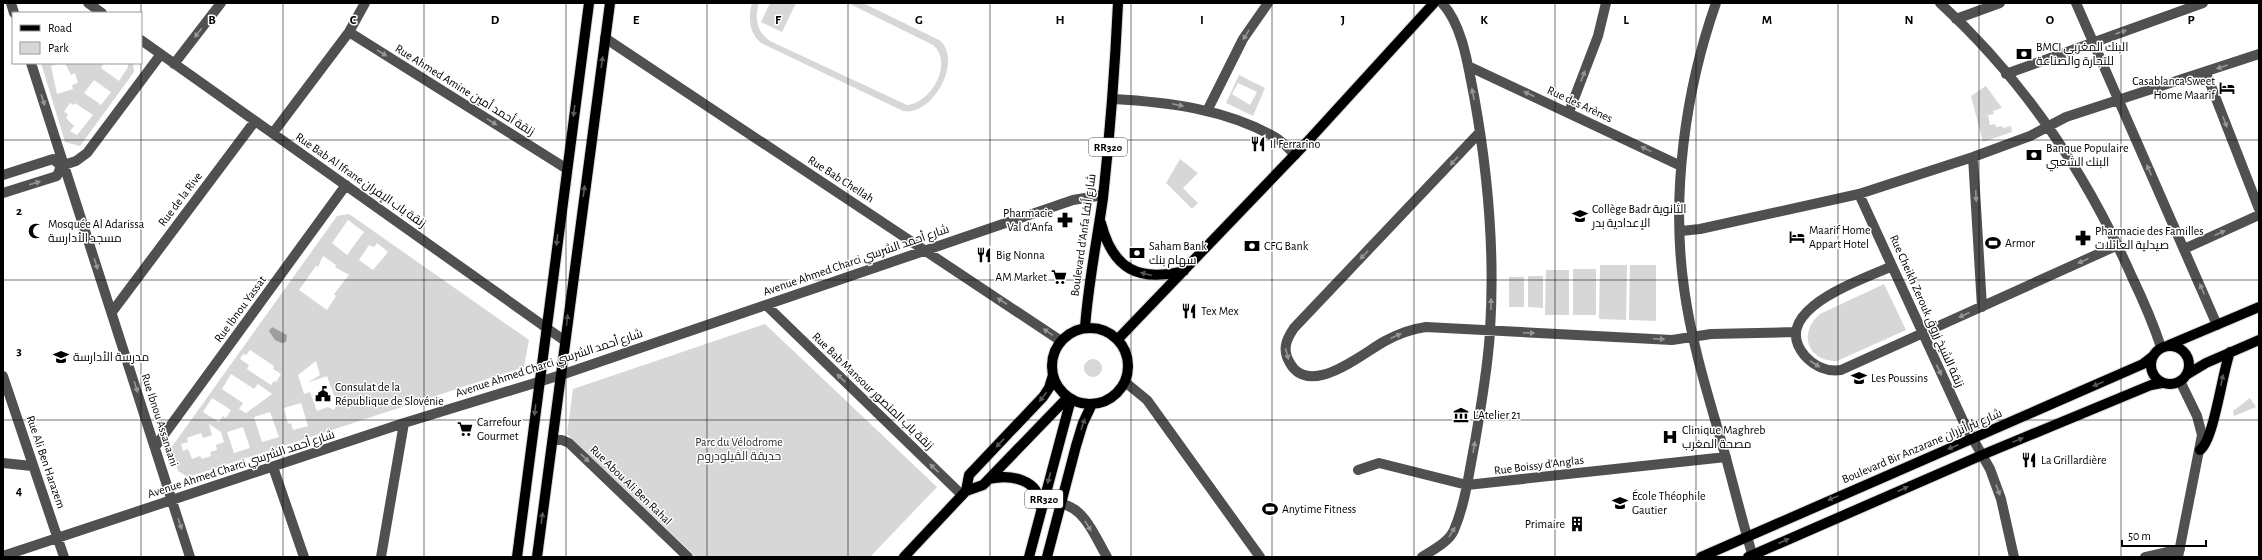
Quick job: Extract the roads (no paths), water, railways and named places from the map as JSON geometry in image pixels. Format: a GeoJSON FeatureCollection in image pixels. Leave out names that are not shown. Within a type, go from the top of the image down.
{"type":"FeatureCollection","features":[{"type":"Feature","properties":{"kind":"main road"},"geometry":{"type":"LineString","coordinates":[[517,557],[589,3]]}},
{"type":"Feature","properties":{"kind":"main road"},"geometry":{"type":"LineString","coordinates":[[537,557],[610,3]]}},
{"type":"Feature","properties":{"kind":"main road","name":"Boulevard d'Anfa شارع أنفا"},"geometry":{"type":"LineString","coordinates":[[1085,328],[1087,303],[1100,220],[1113,99],[1118,3]]}},
{"type":"Feature","properties":{"kind":"main road"},"geometry":{"type":"LineString","coordinates":[[1118,339],[1296,155],[1434,3]]}},
{"type":"Feature","properties":{"kind":"main road"},"geometry":{"type":"LineString","coordinates":[[1100,220],[1113,255],[1127,267],[1150,276],[1184,271]]}},
{"type":"Feature","properties":{"kind":"main road"},"geometry":{"type":"LineString","coordinates":[[2162,383],[2152,372],[2152,356],[2165,346],[2259,307]]}},
{"type":"Feature","properties":{"kind":"main road"},"geometry":{"type":"LineString","coordinates":[[964,493],[969,476],[1044,397],[1049,388],[1053,375],[1053,359],[1061,341],[1071,333],[1085,328],[1103,330],[1118,339],[1126,352],[1128,360],[1125,382],[1113,396],[1101,403],[1081,403],[1069,398],[1059,388],[1053,375]]}},
{"type":"Feature","properties":{"kind":"main road"},"geometry":{"type":"LineString","coordinates":[[1751,556],[1982,455],[2151,385],[2162,383],[2171,384],[2183,378],[2199,366],[2259,340]]}},
{"type":"Feature","properties":{"kind":"main road"},"geometry":{"type":"LineString","coordinates":[[2165,346],[2177,346],[2186,355],[2189,364],[2183,378]]}},
{"type":"Feature","properties":{"kind":"main road"},"geometry":{"type":"LineString","coordinates":[[2200,450],[2206,444],[2210,431],[2225,366],[2230,352]]}},
{"type":"Feature","properties":{"kind":"main road","name":"Boulevard Bir Anzarane شارع بئر أنزران"},"geometry":{"type":"LineString","coordinates":[[1701,557],[2142,364],[2152,356]]}},
{"type":"Feature","properties":{"kind":"main road"},"geometry":{"type":"LineString","coordinates":[[904,557],[964,493],[983,486],[1069,398]]}},
{"type":"Feature","properties":{"kind":"main road","name":"RR320"},"geometry":{"type":"LineString","coordinates":[[1029,557],[1069,398]]}},
{"type":"Feature","properties":{"kind":"main road","name":"RR320"},"geometry":{"type":"LineString","coordinates":[[1047,557],[1083,423],[1092,404]]}},
{"type":"Feature","properties":{"kind":"main road"},"geometry":{"type":"LineString","coordinates":[[989,479],[1008,476],[1017,477],[1029,484],[1039,498],[1039,517]]}},
{"type":"Feature","properties":{"kind":"street"},"geometry":{"type":"LineString","coordinates":[[88,3],[101,12]]}},
{"type":"Feature","properties":{"kind":"street"},"geometry":{"type":"LineString","coordinates":[[174,64],[221,3]]}},
{"type":"Feature","properties":{"kind":"street"},"geometry":{"type":"LineString","coordinates":[[273,133],[349,32],[365,3]]}},
{"type":"Feature","properties":{"kind":"street"},"geometry":{"type":"LineString","coordinates":[[1207,111],[1244,40],[1268,3]]}},
{"type":"Feature","properties":{"kind":"street"},"geometry":{"type":"LineString","coordinates":[[1422,557],[1452,534],[1467,485],[1480,413],[1490,332],[1490,227],[1480,132],[1468,66],[1453,19],[1442,3]]}},
{"type":"Feature","properties":{"kind":"street"},"geometry":{"type":"LineString","coordinates":[[1569,112],[1598,36],[1606,3]]}},
{"type":"Feature","properties":{"kind":"street"},"geometry":{"type":"LineString","coordinates":[[1716,3],[1695,74],[1681,166],[1681,231],[1684,287],[1692,338],[1702,379],[1726,457],[1751,556]]}},
{"type":"Feature","properties":{"kind":"street"},"geometry":{"type":"LineString","coordinates":[[1940,3],[2006,74],[2048,126],[2096,203],[2118,245],[2154,326],[2165,346]]}},
{"type":"Feature","properties":{"kind":"street"},"geometry":{"type":"LineString","coordinates":[[1956,19],[2000,3]]}},
{"type":"Feature","properties":{"kind":"street"},"geometry":{"type":"LineString","coordinates":[[2076,3],[2217,325]]}},
{"type":"Feature","properties":{"kind":"street"},"geometry":{"type":"LineString","coordinates":[[2006,74],[2203,3]]}},
{"type":"Feature","properties":{"kind":"street","name":"Rue Ahmed Amine زنقة أحمد أمين"},"geometry":{"type":"LineString","coordinates":[[349,32],[567,169]]}},
{"type":"Feature","properties":{"kind":"street","name":"Rue Bab Chellah"},"geometry":{"type":"LineString","coordinates":[[605,38],[1061,341]]}},
{"type":"Feature","properties":{"kind":"street","name":"Rue Bab Al Ifrane زنقة باب الإفران"},"geometry":{"type":"LineString","coordinates":[[142,41],[565,341]]}},
{"type":"Feature","properties":{"kind":"street"},"geometry":{"type":"LineString","coordinates":[[3,194],[56,176],[62,165],[76,161],[87,153],[161,54]]}},
{"type":"Feature","properties":{"kind":"street"},"geometry":{"type":"LineString","coordinates":[[1681,231],[1700,229],[1859,194],[1973,157],[2030,136],[2066,117],[2206,73],[2259,54]]}},
{"type":"Feature","properties":{"kind":"street","name":"Rue Ibnou Assanaani"},"geometry":{"type":"LineString","coordinates":[[30,64],[62,165],[112,312],[190,557]]}},
{"type":"Feature","properties":{"kind":"street","name":"Rue des Arènes"},"geometry":{"type":"LineString","coordinates":[[1468,66],[1569,112],[1681,166]]}},
{"type":"Feature","properties":{"kind":"street"},"geometry":{"type":"LineString","coordinates":[[2206,73],[2259,209]]}},
{"type":"Feature","properties":{"kind":"street"},"geometry":{"type":"LineString","coordinates":[[1113,99],[1159,101],[1207,111],[1243,123],[1276,138],[1296,155]]}},
{"type":"Feature","properties":{"kind":"street","name":"Rue de la Rive"},"geometry":{"type":"LineString","coordinates":[[112,312],[255,121]]}},
{"type":"Feature","properties":{"kind":"street"},"geometry":{"type":"LineString","coordinates":[[1480,132],[1294,328],[1287,340],[1286,353],[1292,365],[1300,372],[1310,376],[1323,376],[1407,331],[1430,327],[1490,332],[1672,340],[1711,334],[1796,332]]}},
{"type":"Feature","properties":{"kind":"street"},"geometry":{"type":"LineString","coordinates":[[1973,157],[1982,307]]}},
{"type":"Feature","properties":{"kind":"street"},"geometry":{"type":"LineString","coordinates":[[3,175],[53,159],[62,165]]}},
{"type":"Feature","properties":{"kind":"street","name":"Rue Ibnou Yassat"},"geometry":{"type":"LineString","coordinates":[[155,447],[346,186]]}},
{"type":"Feature","properties":{"kind":"street","name":"Rue Cheikh Zerouk زنقة الشيخ زروق"},"geometry":{"type":"LineString","coordinates":[[1859,194],[1972,438],[1990,468],[2001,499],[2014,557]]}},
{"type":"Feature","properties":{"kind":"street","name":"Avenue Ahmed Charci شارع أحمد الشرسي"},"geometry":{"type":"LineString","coordinates":[[3,556],[404,423],[561,375],[1073,200],[1103,195]]}},
{"type":"Feature","properties":{"kind":"street"},"geometry":{"type":"LineString","coordinates":[[2184,249],[2259,215]]}},
{"type":"Feature","properties":{"kind":"street"},"geometry":{"type":"LineString","coordinates":[[1892,266],[1822,299],[1804,314],[1796,332],[1798,345],[1808,359],[1821,368],[1837,370],[1923,334],[2118,245]]}},
{"type":"Feature","properties":{"kind":"street","name":"Rue Bab Mansour زنقة باب المنصور"},"geometry":{"type":"LineString","coordinates":[[766,305],[964,493]]}},
{"type":"Feature","properties":{"kind":"street","name":"Rue Ali Ben Harazem"},"geometry":{"type":"LineString","coordinates":[[3,376],[32,466],[64,557]]}},
{"type":"Feature","properties":{"kind":"street"},"geometry":{"type":"LineString","coordinates":[[2145,557],[2179,553],[2202,435],[2200,425],[2183,378]]}},
{"type":"Feature","properties":{"kind":"street"},"geometry":{"type":"LineString","coordinates":[[1125,382],[1147,400],[1260,557]]}},
{"type":"Feature","properties":{"kind":"street"},"geometry":{"type":"LineString","coordinates":[[380,557],[404,423]]}},
{"type":"Feature","properties":{"kind":"street","name":"Rue Abou Ali Ben Rahal"},"geometry":{"type":"LineString","coordinates":[[553,440],[562,440],[569,443],[688,557]]}},
{"type":"Feature","properties":{"kind":"street","name":"Rue Boissy d’Anglas"},"geometry":{"type":"LineString","coordinates":[[1358,470],[1379,463],[1467,485],[1726,457]]}},
{"type":"Feature","properties":{"kind":"street"},"geometry":{"type":"LineString","coordinates":[[3,463],[32,466]]}},
{"type":"Feature","properties":{"kind":"street"},"geometry":{"type":"LineString","coordinates":[[273,467],[304,557]]}},
{"type":"Feature","properties":{"kind":"street"},"geometry":{"type":"LineString","coordinates":[[1061,504],[1073,508],[1081,514],[1107,557]]}},
{"type":"Feature","properties":{"kind":"place","name":"BMCI البنك المغربي للتجارة والصناعة"},"geometry":{"type":"Point","coordinates":[2024,54]}},
{"type":"Feature","properties":{"kind":"place","name":"Casablanca Sweet Home Maarif"},"geometry":{"type":"Point","coordinates":[2227,88]}},
{"type":"Feature","properties":{"kind":"place","name":"Il Ferrarino"},"geometry":{"type":"Point","coordinates":[1258,144]}},
{"type":"Feature","properties":{"kind":"place","name":"Banque Populaire البنك الشعبي"},"geometry":{"type":"Point","coordinates":[2034,155]}},
{"type":"Feature","properties":{"kind":"place","name":"Collège Badr الثانوية الإعدادية بدر"},"geometry":{"type":"Point","coordinates":[1580,216]}},
{"type":"Feature","properties":{"kind":"place","name":"Pharmacie Val d'Anfa"},"geometry":{"type":"Point","coordinates":[1065,220]}},
{"type":"Feature","properties":{"kind":"place","name":"Mosquée Al Adarissa مسجد الأدارسة"},"geometry":{"type":"Point","coordinates":[36,231]}},
{"type":"Feature","properties":{"kind":"place","name":"Maarif Home Appart Hotel"},"geometry":{"type":"Point","coordinates":[1797,237]}},
{"type":"Feature","properties":{"kind":"place","name":"Pharmacie des Familles صيدلية العائلات"},"geometry":{"type":"Point","coordinates":[2083,238]}},
{"type":"Feature","properties":{"kind":"place","name":"Armor"},"geometry":{"type":"Point","coordinates":[1993,243]}},
{"type":"Feature","properties":{"kind":"place","name":"CFG Bank"},"geometry":{"type":"Point","coordinates":[1252,246]}},
{"type":"Feature","properties":{"kind":"place","name":"Saham Bank سهام بنك"},"geometry":{"type":"Point","coordinates":[1137,253]}},
{"type":"Feature","properties":{"kind":"place","name":"Big Nonna"},"geometry":{"type":"Point","coordinates":[984,255]}},
{"type":"Feature","properties":{"kind":"place","name":"AM Market"},"geometry":{"type":"Point","coordinates":[1059,277]}},
{"type":"Feature","properties":{"kind":"place","name":"Tex Mex"},"geometry":{"type":"Point","coordinates":[1189,311]}},
{"type":"Feature","properties":{"kind":"place","name":"مدرسة الأدارسة"},"geometry":{"type":"Point","coordinates":[61,357]}},
{"type":"Feature","properties":{"kind":"place","name":"Les Poussins"},"geometry":{"type":"Point","coordinates":[1859,378]}},
{"type":"Feature","properties":{"kind":"place","name":"Consulat de la République de Slovénie"},"geometry":{"type":"Point","coordinates":[323,394]}},
{"type":"Feature","properties":{"kind":"place","name":"L'Atelier 21"},"geometry":{"type":"Point","coordinates":[1461,415]}},
{"type":"Feature","properties":{"kind":"place","name":"Carrefour Gourmet"},"geometry":{"type":"Point","coordinates":[465,429]}},
{"type":"Feature","properties":{"kind":"place","name":"Clinique Maghreb مصحة المغرب"},"geometry":{"type":"Point","coordinates":[1670,437]}},
{"type":"Feature","properties":{"kind":"place","name":"La Grillardière"},"geometry":{"type":"Point","coordinates":[2029,460]}},
{"type":"Feature","properties":{"kind":"place","name":"École Théophile Gautier"},"geometry":{"type":"Point","coordinates":[1620,503]}},
{"type":"Feature","properties":{"kind":"place","name":"Anytime Fitness"},"geometry":{"type":"Point","coordinates":[1270,509]}},
{"type":"Feature","properties":{"kind":"place","name":"Primaire"},"geometry":{"type":"Point","coordinates":[1577,524]}},
{"type":"Feature","properties":{"kind":"park label","name":"Parc du Vélodrome حديقة الڤيلودروم"},"geometry":{"type":"Point","coordinates":[739,449]}}]}
